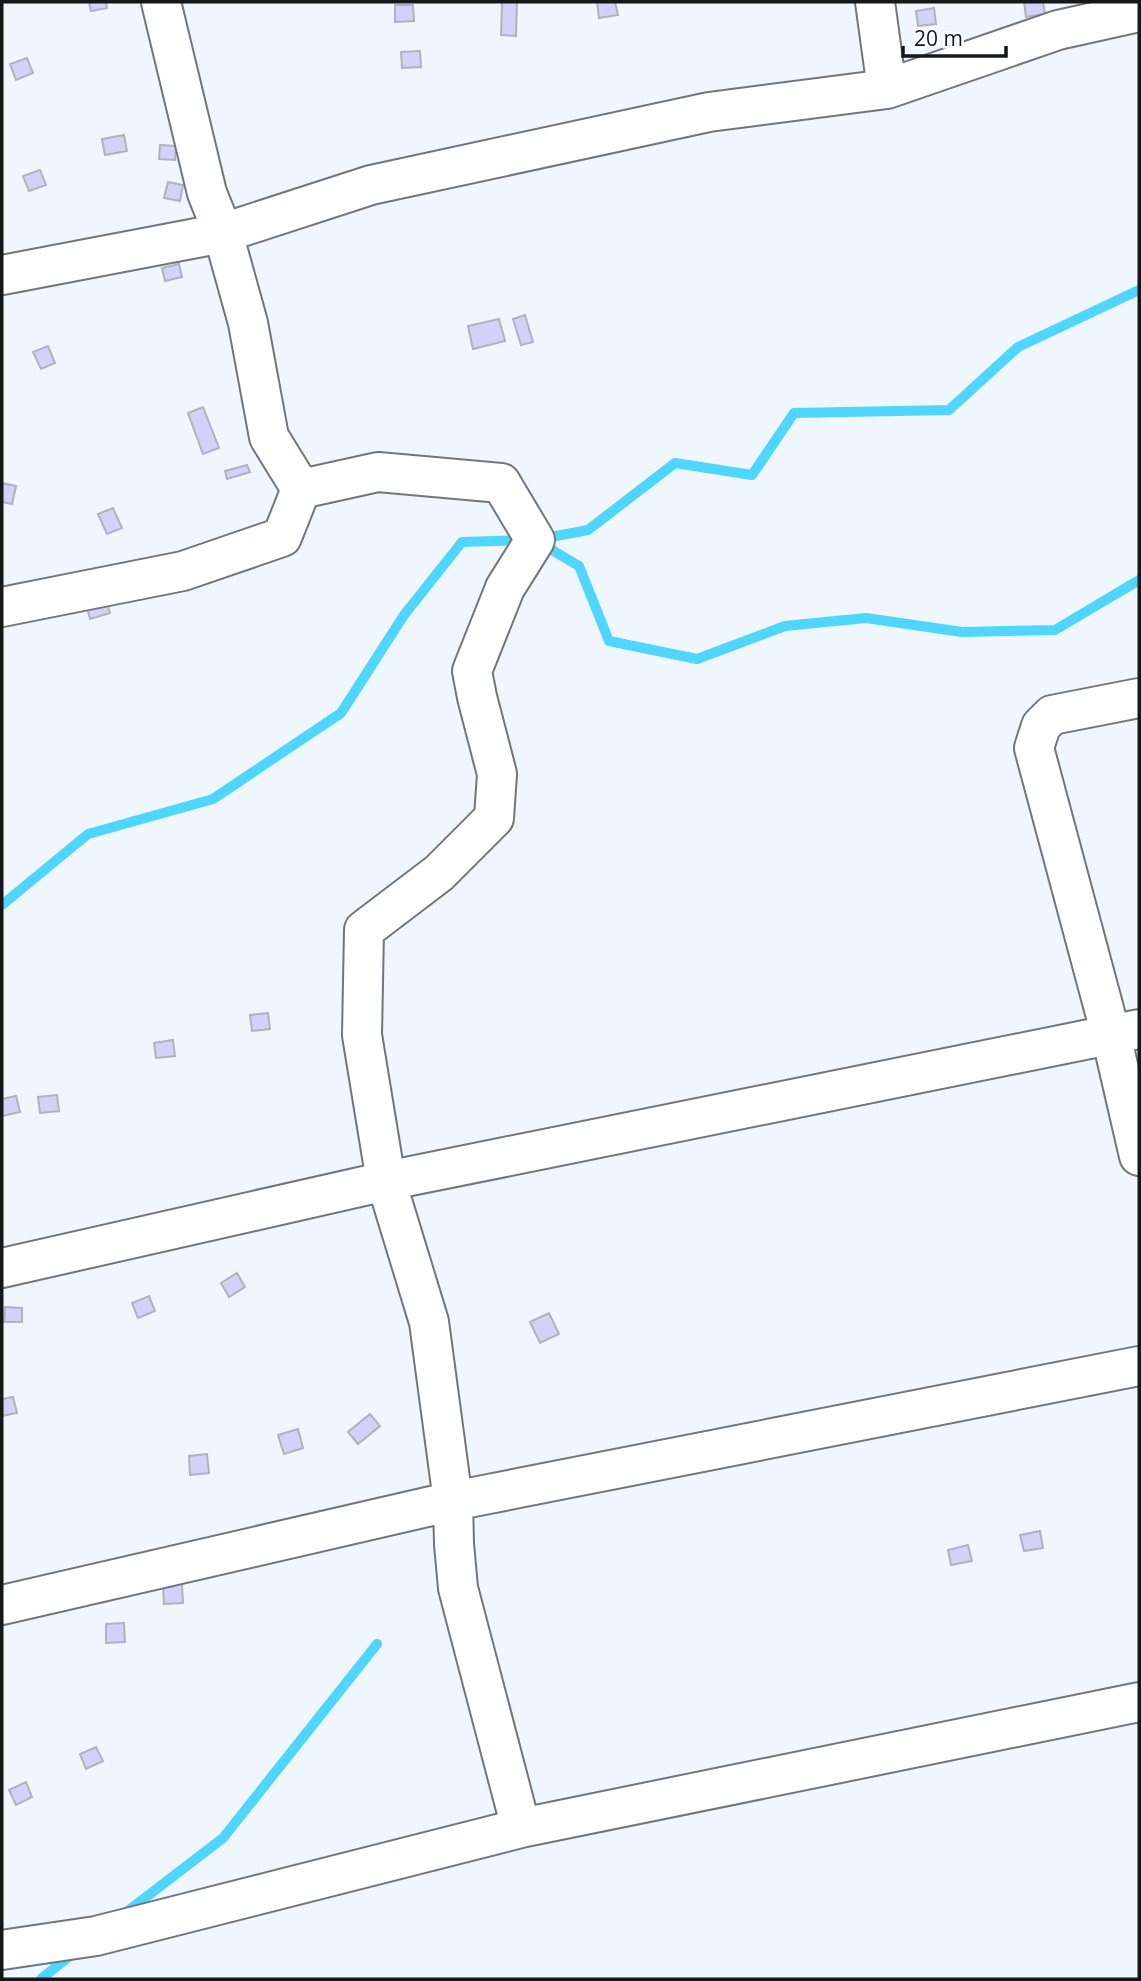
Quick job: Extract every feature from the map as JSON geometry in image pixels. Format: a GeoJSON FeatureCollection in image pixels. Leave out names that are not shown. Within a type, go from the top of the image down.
{"type":"FeatureCollection","features":[{"type":"Feature","properties":{"kind":"street"},"geometry":{"type":"LineString","coordinates":[[161,2],[206,194],[223,233],[248,323],[269,437],[301,489]]}},
{"type":"Feature","properties":{"kind":"street"},"geometry":{"type":"LineString","coordinates":[[875,2],[887,89]]}},
{"type":"Feature","properties":{"kind":"street"},"geometry":{"type":"LineString","coordinates":[[2,275],[223,233],[371,185],[695,114],[887,89],[1058,30],[1139,12]]}},
{"type":"Feature","properties":{"kind":"street"},"geometry":{"type":"LineString","coordinates":[[301,489],[378,472],[501,483],[535,540],[505,588],[472,671],[497,774],[494,818],[439,873],[364,930],[362,1035],[386,1181],[429,1322],[453,1501],[458,1588],[521,1828]]}},
{"type":"Feature","properties":{"kind":"street"},"geometry":{"type":"LineString","coordinates":[[2,607],[183,571],[282,537],[301,489]]}},
{"type":"Feature","properties":{"kind":"street"},"geometry":{"type":"LineString","coordinates":[[1139,698],[1052,715],[1041,726],[1034,748],[1125,1032],[1139,1156]]}},
{"type":"Feature","properties":{"kind":"street"},"geometry":{"type":"LineString","coordinates":[[2,1268],[386,1181],[1125,1032]]}},
{"type":"Feature","properties":{"kind":"street"},"geometry":{"type":"LineString","coordinates":[[2,1605],[453,1501],[1139,1366]]}},
{"type":"Feature","properties":{"kind":"street"},"geometry":{"type":"LineString","coordinates":[[2,1950],[96,1936],[521,1828],[1139,1702]]}},
{"type":"Feature","properties":{"kind":"building"},"geometry":{"type":"Polygon","coordinates":[[[89,2],[106,2],[107,8],[91,11],[89,2]]]}},
{"type":"Feature","properties":{"kind":"building"},"geometry":{"type":"Polygon","coordinates":[[[502,2],[517,2],[516,36],[501,35],[502,2]]]}},
{"type":"Feature","properties":{"kind":"building"},"geometry":{"type":"Polygon","coordinates":[[[597,2],[615,2],[618,15],[599,18],[597,2]]]}},
{"type":"Feature","properties":{"kind":"building"},"geometry":{"type":"Polygon","coordinates":[[[1024,2],[1043,2],[1045,14],[1026,17],[1024,2]]]}},
{"type":"Feature","properties":{"kind":"building"},"geometry":{"type":"Polygon","coordinates":[[[395,5],[413,5],[414,21],[395,22],[395,5]]]}},
{"type":"Feature","properties":{"kind":"building"},"geometry":{"type":"Polygon","coordinates":[[[934,8],[936,24],[918,26],[916,11],[934,8]]]}},
{"type":"Feature","properties":{"kind":"building"},"geometry":{"type":"Polygon","coordinates":[[[420,51],[421,67],[402,68],[401,52],[420,51]]]}},
{"type":"Feature","properties":{"kind":"building"},"geometry":{"type":"Polygon","coordinates":[[[27,58],[33,73],[16,80],[10,64],[27,58]]]}},
{"type":"Feature","properties":{"kind":"building"},"geometry":{"type":"Polygon","coordinates":[[[124,135],[127,151],[105,155],[102,139],[124,135]]]}},
{"type":"Feature","properties":{"kind":"building"},"geometry":{"type":"Polygon","coordinates":[[[160,145],[176,146],[175,160],[159,159],[160,145]]]}},
{"type":"Feature","properties":{"kind":"building"},"geometry":{"type":"Polygon","coordinates":[[[40,170],[46,185],[29,191],[23,176],[40,170]]]}},
{"type":"Feature","properties":{"kind":"building"},"geometry":{"type":"Polygon","coordinates":[[[168,182],[183,185],[180,201],[164,198],[168,182]]]}},
{"type":"Feature","properties":{"kind":"building"},"geometry":{"type":"Polygon","coordinates":[[[179,264],[182,277],[165,281],[162,268],[179,264]]]}},
{"type":"Feature","properties":{"kind":"building"},"geometry":{"type":"Polygon","coordinates":[[[525,315],[533,342],[521,345],[513,319],[525,315]]]}},
{"type":"Feature","properties":{"kind":"building"},"geometry":{"type":"Polygon","coordinates":[[[499,319],[505,341],[473,349],[468,326],[499,319]]]}},
{"type":"Feature","properties":{"kind":"building"},"geometry":{"type":"Polygon","coordinates":[[[48,346],[55,363],[41,369],[33,352],[48,346]]]}},
{"type":"Feature","properties":{"kind":"building"},"geometry":{"type":"Polygon","coordinates":[[[203,407],[219,448],[203,454],[188,413],[203,407]]]}},
{"type":"Feature","properties":{"kind":"building"},"geometry":{"type":"Polygon","coordinates":[[[247,465],[250,472],[227,479],[225,471],[247,465]]]}},
{"type":"Feature","properties":{"kind":"building"},"geometry":{"type":"Polygon","coordinates":[[[2,483],[16,486],[12,504],[2,502],[2,483]]]}},
{"type":"Feature","properties":{"kind":"building"},"geometry":{"type":"Polygon","coordinates":[[[113,508],[122,528],[107,534],[98,514],[113,508]]]}},
{"type":"Feature","properties":{"kind":"building"},"geometry":{"type":"Polygon","coordinates":[[[103,590],[110,613],[90,619],[84,596],[103,590]]]}},
{"type":"Feature","properties":{"kind":"building"},"geometry":{"type":"Polygon","coordinates":[[[268,1013],[270,1029],[252,1031],[250,1015],[268,1013]]]}},
{"type":"Feature","properties":{"kind":"building"},"geometry":{"type":"Polygon","coordinates":[[[173,1040],[175,1056],[156,1058],[154,1043],[173,1040]]]}},
{"type":"Feature","properties":{"kind":"building"},"geometry":{"type":"Polygon","coordinates":[[[57,1095],[59,1111],[40,1113],[38,1097],[57,1095]]]}},
{"type":"Feature","properties":{"kind":"building"},"geometry":{"type":"Polygon","coordinates":[[[16,1096],[20,1112],[2,1116],[2,1099],[16,1096]]]}},
{"type":"Feature","properties":{"kind":"building"},"geometry":{"type":"Polygon","coordinates":[[[237,1273],[245,1287],[229,1297],[221,1283],[237,1273]]]}},
{"type":"Feature","properties":{"kind":"building"},"geometry":{"type":"Polygon","coordinates":[[[149,1296],[155,1311],[138,1318],[132,1303],[149,1296]]]}},
{"type":"Feature","properties":{"kind":"building"},"geometry":{"type":"Polygon","coordinates":[[[5,1307],[22,1308],[22,1322],[4,1322],[5,1307]]]}},
{"type":"Feature","properties":{"kind":"building"},"geometry":{"type":"Polygon","coordinates":[[[549,1313],[559,1334],[540,1343],[530,1322],[549,1313]]]}},
{"type":"Feature","properties":{"kind":"building"},"geometry":{"type":"Polygon","coordinates":[[[13,1397],[17,1413],[2,1416],[2,1399],[13,1397]]]}},
{"type":"Feature","properties":{"kind":"building"},"geometry":{"type":"Polygon","coordinates":[[[370,1414],[380,1426],[358,1444],[348,1432],[370,1414]]]}},
{"type":"Feature","properties":{"kind":"building"},"geometry":{"type":"Polygon","coordinates":[[[298,1429],[303,1448],[284,1454],[278,1435],[298,1429]]]}},
{"type":"Feature","properties":{"kind":"building"},"geometry":{"type":"Polygon","coordinates":[[[207,1454],[209,1473],[190,1475],[189,1456],[207,1454]]]}},
{"type":"Feature","properties":{"kind":"building"},"geometry":{"type":"Polygon","coordinates":[[[1040,1531],[1043,1548],[1024,1551],[1020,1535],[1040,1531]]]}},
{"type":"Feature","properties":{"kind":"building"},"geometry":{"type":"Polygon","coordinates":[[[968,1545],[972,1561],[951,1565],[948,1550],[968,1545]]]}},
{"type":"Feature","properties":{"kind":"building"},"geometry":{"type":"Polygon","coordinates":[[[182,1584],[183,1603],[164,1604],[163,1585],[182,1584]]]}},
{"type":"Feature","properties":{"kind":"building"},"geometry":{"type":"Polygon","coordinates":[[[124,1623],[125,1642],[106,1643],[106,1624],[124,1623]]]}},
{"type":"Feature","properties":{"kind":"building"},"geometry":{"type":"Polygon","coordinates":[[[96,1747],[103,1761],[86,1769],[80,1754],[96,1747]]]}},
{"type":"Feature","properties":{"kind":"building"},"geometry":{"type":"Polygon","coordinates":[[[26,1782],[32,1797],[16,1805],[9,1790],[26,1782]]]}},
{"type":"Feature","properties":{"kind":"waterway"},"geometry":{"type":"LineString","coordinates":[[540,539],[588,530],[675,463],[752,475],[794,413],[949,410],[1018,347],[1139,290]]}},
{"type":"Feature","properties":{"kind":"waterway"},"geometry":{"type":"LineString","coordinates":[[2,905],[88,834],[213,799],[341,713],[404,615],[462,542],[524,540]]}},
{"type":"Feature","properties":{"kind":"waterway"},"geometry":{"type":"LineString","coordinates":[[540,543],[579,566],[609,641],[697,659],[785,626],[866,618],[962,632],[1055,630],[1139,580]]}},
{"type":"Feature","properties":{"kind":"waterway"},"geometry":{"type":"LineString","coordinates":[[124,1914],[223,1838],[377,1644]]}},
{"type":"Feature","properties":{"kind":"waterway"},"geometry":{"type":"LineString","coordinates":[[41,1979],[76,1951]]}}]}
